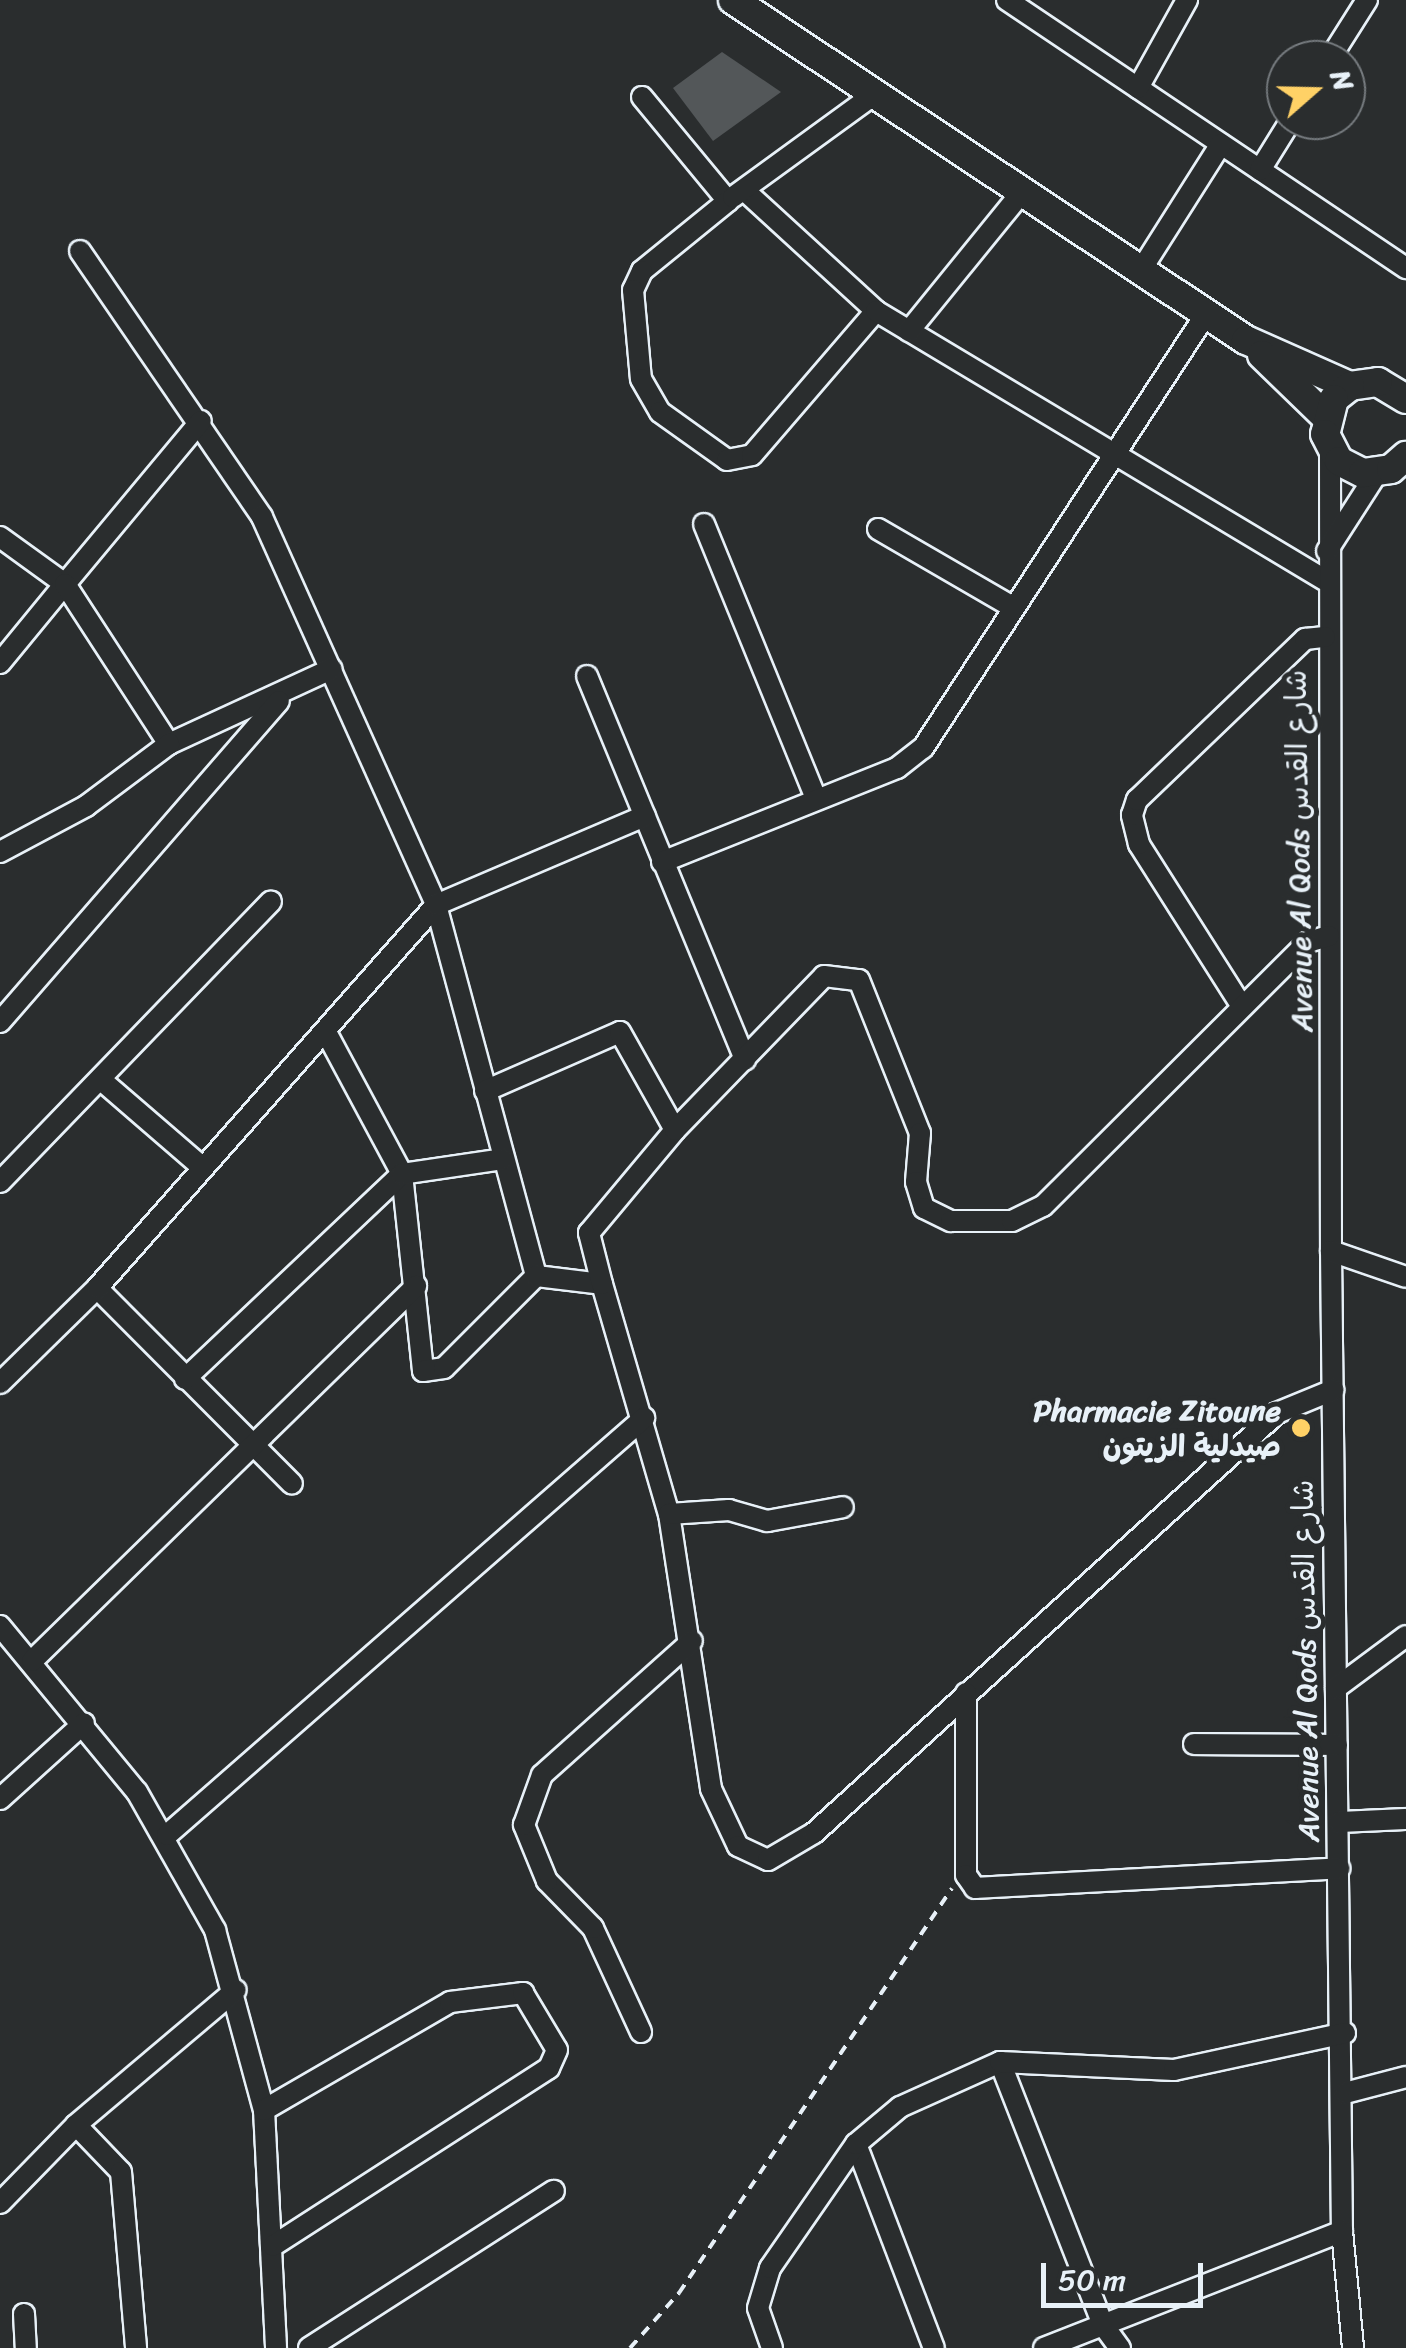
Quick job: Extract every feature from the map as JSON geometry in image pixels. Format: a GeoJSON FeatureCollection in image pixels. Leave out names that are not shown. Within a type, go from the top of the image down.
{"type":"FeatureCollection","features":[{"type":"Feature","properties":{"kind":"main road"},"geometry":{"type":"LineString","coordinates":[[734,0],[872,96],[1246,340],[1350,386],[1378,382],[1405,396]]}},
{"type":"Feature","properties":{"kind":"main road"},"geometry":{"type":"LineString","coordinates":[[1246,340],[1326,418],[1330,450],[1350,469],[1395,468]]}},
{"type":"Feature","properties":{"kind":"main road"},"geometry":{"type":"LineString","coordinates":[[1326,418],[1350,386]]}},
{"type":"Feature","properties":{"kind":"street"},"geometry":{"type":"LineString","coordinates":[[1007,0],[1406,268]]}},
{"type":"Feature","properties":{"kind":"street"},"geometry":{"type":"LineString","coordinates":[[1138,88],[1187,0]]}},
{"type":"Feature","properties":{"kind":"street"},"geometry":{"type":"LineString","coordinates":[[1342,40],[1367,0]]}},
{"type":"Feature","properties":{"kind":"street"},"geometry":{"type":"LineString","coordinates":[[872,96],[736,195],[642,271],[633,290],[645,389],[698,441],[726,460],[752,455],[876,312]]}},
{"type":"Feature","properties":{"kind":"street"},"geometry":{"type":"LineString","coordinates":[[642,98],[736,195],[876,312],[1325,580]]}},
{"type":"Feature","properties":{"kind":"street"},"geometry":{"type":"LineString","coordinates":[[1260,170],[1279,140]]}},
{"type":"Feature","properties":{"kind":"street"},"geometry":{"type":"LineString","coordinates":[[1142,270],[1221,144]]}},
{"type":"Feature","properties":{"kind":"street"},"geometry":{"type":"LineString","coordinates":[[909,331],[1022,192]]}},
{"type":"Feature","properties":{"kind":"street"},"geometry":{"type":"LineString","coordinates":[[80,251],[201,421],[262,518],[436,905],[536,1276]]}},
{"type":"Feature","properties":{"kind":"street"},"geometry":{"type":"LineString","coordinates":[[662,862],[897,768],[924,748],[1011,606],[1206,314]]}},
{"type":"Feature","properties":{"kind":"street"},"geometry":{"type":"LineString","coordinates":[[0,663],[201,421]]}},
{"type":"Feature","properties":{"kind":"street","name":"Avenue Al Qods شارع القدس"},"geometry":{"type":"LineString","coordinates":[[1330,450],[1325,580],[1330,1251],[1346,2093],[1342,2231],[1353,2348]]}},
{"type":"Feature","properties":{"kind":"street"},"geometry":{"type":"LineString","coordinates":[[1326,552],[1395,468]]}},
{"type":"Feature","properties":{"kind":"street"},"geometry":{"type":"LineString","coordinates":[[704,524],[816,798]]}},
{"type":"Feature","properties":{"kind":"street"},"geometry":{"type":"LineString","coordinates":[[878,528],[1011,606]]}},
{"type":"Feature","properties":{"kind":"street"},"geometry":{"type":"LineString","coordinates":[[0,537],[65,584],[169,744]]}},
{"type":"Feature","properties":{"kind":"street"},"geometry":{"type":"LineString","coordinates":[[1242,1005],[1139,844],[1132,815],[1138,800],[1304,639],[1326,637]]}},
{"type":"Feature","properties":{"kind":"street"},"geometry":{"type":"LineString","coordinates":[[0,852],[86,806],[169,744],[284,696],[331,669]]}},
{"type":"Feature","properties":{"kind":"street"},"geometry":{"type":"LineString","coordinates":[[587,676],[745,1060]]}},
{"type":"Feature","properties":{"kind":"street"},"geometry":{"type":"LineString","coordinates":[[0,1022],[284,696]]}},
{"type":"Feature","properties":{"kind":"street"},"geometry":{"type":"LineString","coordinates":[[0,1383],[97,1288],[436,905],[645,816]]}},
{"type":"Feature","properties":{"kind":"street"},"geometry":{"type":"LineString","coordinates":[[0,1182],[271,902]]}},
{"type":"Feature","properties":{"kind":"street"},"geometry":{"type":"LineString","coordinates":[[1329,936],[1308,942],[1043,1206],[1012,1221],[952,1221],[924,1208],[916,1182],[920,1133],[850,974],[824,976],[675,1130],[589,1234],[669,1514],[692,1641],[711,1789],[724,1828],[749,1854],[768,1860],[792,1852],[1277,1412],[1333,1390]]}},
{"type":"Feature","properties":{"kind":"street"},"geometry":{"type":"LineString","coordinates":[[326,1032],[402,1174],[416,1286],[419,1367],[436,1374],[536,1276]]}},
{"type":"Feature","properties":{"kind":"street"},"geometry":{"type":"LineString","coordinates":[[485,1091],[620,1032],[675,1130]]}},
{"type":"Feature","properties":{"kind":"street"},"geometry":{"type":"LineString","coordinates":[[100,1079],[203,1168]]}},
{"type":"Feature","properties":{"kind":"street"},"geometry":{"type":"LineString","coordinates":[[185,1379],[402,1174],[502,1158]]}},
{"type":"Feature","properties":{"kind":"street"},"geometry":{"type":"LineString","coordinates":[[1330,1251],[1406,1277]]}},
{"type":"Feature","properties":{"kind":"street"},"geometry":{"type":"LineString","coordinates":[[536,1276],[602,1284]]}},
{"type":"Feature","properties":{"kind":"street"},"geometry":{"type":"LineString","coordinates":[[32,1661],[416,1286]]}},
{"type":"Feature","properties":{"kind":"street"},"geometry":{"type":"LineString","coordinates":[[97,1288],[292,1484]]}},
{"type":"Feature","properties":{"kind":"street"},"geometry":{"type":"LineString","coordinates":[[167,1835],[644,1418]]}},
{"type":"Feature","properties":{"kind":"street"},"geometry":{"type":"LineString","coordinates":[[669,1514],[729,1510],[768,1522],[842,1507]]}},
{"type":"Feature","properties":{"kind":"street"},"geometry":{"type":"LineString","coordinates":[[0,1626],[84,1723],[167,1835],[236,1990],[264,2110],[276,2348]]}},
{"type":"Feature","properties":{"kind":"street"},"geometry":{"type":"LineString","coordinates":[[1336,1688],[1406,1636]]}},
{"type":"Feature","properties":{"kind":"street"},"geometry":{"type":"LineString","coordinates":[[641,2032],[594,1928],[547,1880],[524,1825],[542,1775],[692,1641]]}},
{"type":"Feature","properties":{"kind":"street"},"geometry":{"type":"LineString","coordinates":[[966,1693],[966,1875],[976,1888],[1339,1868]]}},
{"type":"Feature","properties":{"kind":"street"},"geometry":{"type":"LineString","coordinates":[[0,1798],[84,1723]]}},
{"type":"Feature","properties":{"kind":"street"},"geometry":{"type":"LineString","coordinates":[[1194,1744],[1337,1746]]}},
{"type":"Feature","properties":{"kind":"street"},"geometry":{"type":"LineString","coordinates":[[1339,1822],[1406,1819]]}},
{"type":"Feature","properties":{"kind":"street"},"geometry":{"type":"LineString","coordinates":[[0,2203],[76,2125],[236,1990]]}},
{"type":"Feature","properties":{"kind":"street"},"geometry":{"type":"LineString","coordinates":[[264,2110],[450,2002],[522,1993],[557,2050],[548,2068],[273,2246]]}},
{"type":"Feature","properties":{"kind":"street"},"geometry":{"type":"LineString","coordinates":[[772,2348],[758,2308],[770,2268],[856,2144],[900,2107],[1000,2062],[1174,2070],[1344,2033]]}},
{"type":"Feature","properties":{"kind":"street"},"geometry":{"type":"LineString","coordinates":[[1000,2062],[1103,2325],[1120,2348]]}},
{"type":"Feature","properties":{"kind":"street"},"geometry":{"type":"LineString","coordinates":[[1346,2093],[1406,2076]]}},
{"type":"Feature","properties":{"kind":"street"},"geometry":{"type":"LineString","coordinates":[[76,2125],[121,2172],[136,2348]]}},
{"type":"Feature","properties":{"kind":"street"},"geometry":{"type":"LineString","coordinates":[[856,2144],[934,2348]]}},
{"type":"Feature","properties":{"kind":"street"},"geometry":{"type":"LineString","coordinates":[[308,2348],[554,2191]]}},
{"type":"Feature","properties":{"kind":"street"},"geometry":{"type":"LineString","coordinates":[[1044,2348],[1342,2231]]}},
{"type":"Feature","properties":{"kind":"street"},"geometry":{"type":"LineString","coordinates":[[24,2314],[26,2348]]}},
{"type":"Feature","properties":{"kind":"path"},"geometry":{"type":"LineString","coordinates":[[630,2348],[679,2293],[920,1928],[966,1875]]}},
{"type":"Feature","properties":{"kind":"building"},"geometry":{"type":"Polygon","coordinates":[[[722,52],[781,92],[713,141],[673,88],[722,52]]]}},
{"type":"Feature","properties":{"kind":"place","name":"Pharmacie Zitoune صيدلية الزيتون"},"geometry":{"type":"Point","coordinates":[1301,1428]}}]}
